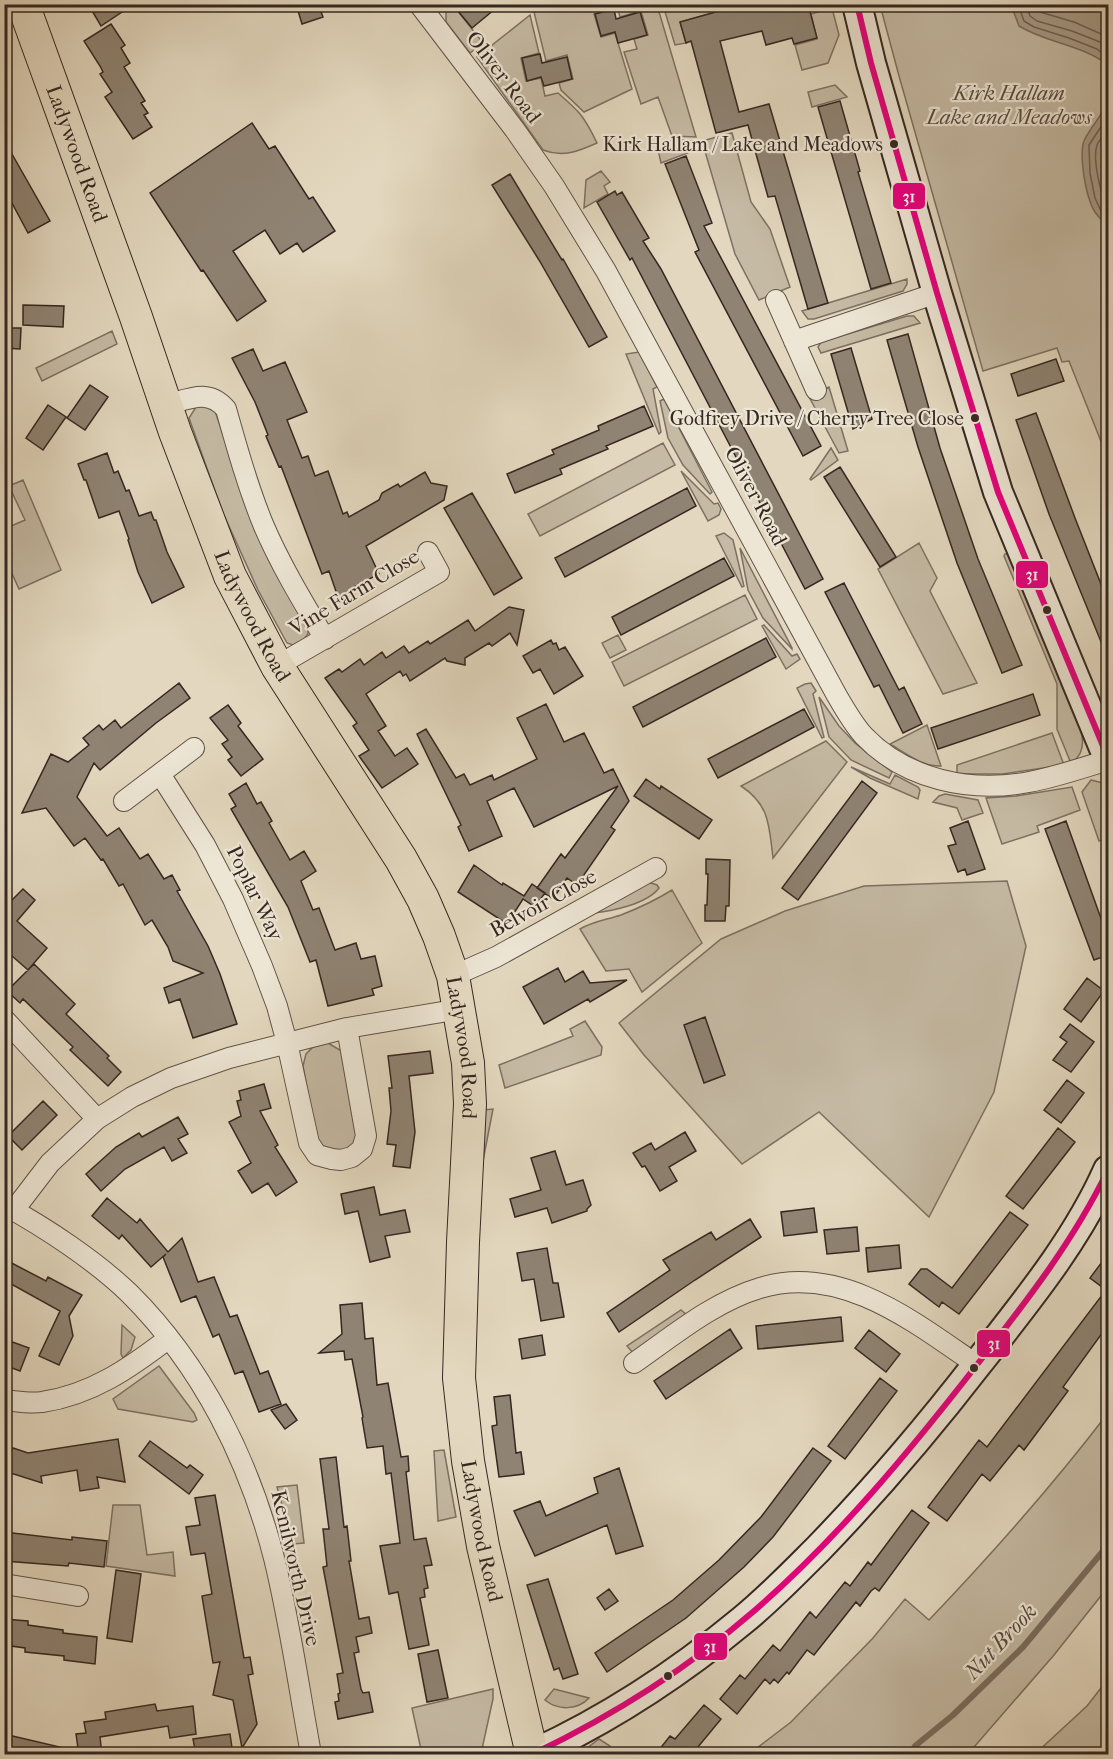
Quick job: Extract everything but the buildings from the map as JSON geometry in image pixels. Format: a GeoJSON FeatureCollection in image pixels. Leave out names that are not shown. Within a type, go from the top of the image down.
{"type":"FeatureCollection","features":[{"type":"Feature","properties":{"kind":"main road","name":"Ladywood Road"},"geometry":{"type":"LineString","coordinates":[[23,4],[166,405],[230,576],[278,666],[401,859],[423,899],[453,976],[469,1074],[470,1124],[463,1242],[459,1378],[468,1461],[483,1546],[533,1755]]}},
{"type":"Feature","properties":{"kind":"street","name":"Oliver Road"},"geometry":{"type":"LineString","coordinates":[[418,4],[515,130],[554,186],[606,271],[836,694],[864,735],[884,753],[915,770],[949,783],[969,786],[998,786],[1028,782],[1108,759]]}},
{"type":"Feature","properties":{"kind":"street"},"geometry":{"type":"LineString","coordinates":[[857,4],[871,63],[937,293],[998,492],[1108,759]]}},
{"type":"Feature","properties":{"kind":"street"},"geometry":{"type":"LineString","coordinates":[[794,341],[937,293]]}},
{"type":"Feature","properties":{"kind":"street"},"geometry":{"type":"LineString","coordinates":[[776,300],[816,390]]}},
{"type":"Feature","properties":{"kind":"street"},"geometry":{"type":"LineString","coordinates":[[166,405],[202,396],[219,401],[226,410],[250,492],[264,526],[286,571],[325,639]]}},
{"type":"Feature","properties":{"kind":"street","name":"Vine Farm Close"},"geometry":{"type":"LineString","coordinates":[[278,666],[439,572],[428,552]]}},
{"type":"Feature","properties":{"kind":"street"},"geometry":{"type":"LineString","coordinates":[[124,801],[194,748]]}},
{"type":"Feature","properties":{"kind":"street","name":"Poplar Way"},"geometry":{"type":"LineString","coordinates":[[160,774],[205,845],[243,920],[277,1006],[309,1143],[317,1155],[332,1160],[352,1157],[362,1149],[366,1136],[346,1028]]}},
{"type":"Feature","properties":{"kind":"street","name":"Belvoir Close"},"geometry":{"type":"LineString","coordinates":[[453,976],[496,957],[656,868]]}},
{"type":"Feature","properties":{"kind":"street"},"geometry":{"type":"LineString","coordinates":[[9,1207],[50,1163],[97,1119],[132,1097],[171,1078],[229,1058],[287,1042],[346,1028],[460,1009]]}},
{"type":"Feature","properties":{"kind":"street"},"geometry":{"type":"LineString","coordinates":[[4,1019],[97,1119]]}},
{"type":"Feature","properties":{"kind":"street"},"geometry":{"type":"LineString","coordinates":[[533,1755],[590,1726],[658,1684],[745,1619],[794,1573],[914,1444],[977,1365],[1029,1298],[1081,1222],[1108,1170]]}},
{"type":"Feature","properties":{"kind":"street","name":"Kenilworth Drive"},"geometry":{"type":"LineString","coordinates":[[9,1207],[91,1261],[130,1294],[169,1338],[223,1420],[245,1468],[274,1559],[311,1755]]}},
{"type":"Feature","properties":{"kind":"street"},"geometry":{"type":"LineString","coordinates":[[634,1363],[701,1316],[740,1295],[760,1288],[793,1283],[835,1286],[879,1302],[895,1310],[977,1365]]}},
{"type":"Feature","properties":{"kind":"street"},"geometry":{"type":"LineString","coordinates":[[4,1400],[39,1402],[80,1392],[126,1370],[169,1338]]}},
{"type":"Feature","properties":{"kind":"street"},"geometry":{"type":"LineString","coordinates":[[4,1584],[78,1596]]}},
{"type":"Feature","properties":{"kind":"green space"},"geometry":{"type":"Polygon","coordinates":[[[446,5],[453,5],[483,43],[470,53],[446,22],[446,5]]]}},
{"type":"Feature","properties":{"kind":"green space"},"geometry":{"type":"Polygon","coordinates":[[[543,5],[613,5],[614,8],[594,14],[601,37],[615,33],[632,89],[584,112],[561,90],[559,83],[573,79],[567,55],[546,61],[534,12],[543,5]]]}},
{"type":"Feature","properties":{"kind":"green space"},"geometry":{"type":"Polygon","coordinates":[[[617,5],[657,5],[696,137],[672,136],[658,97],[641,104],[624,52],[637,49],[634,39],[648,35],[641,11],[620,17],[617,5]]]}},
{"type":"Feature","properties":{"kind":"green space"},"geometry":{"type":"Polygon","coordinates":[[[663,5],[718,5],[720,11],[680,22],[686,43],[675,45],[663,5]]]}},
{"type":"Feature","properties":{"kind":"green space","name":"Kirk Hallam Lake and Meadows"},"geometry":{"type":"Polygon","coordinates":[[[880,5],[1108,5],[1108,459],[1069,361],[1062,362],[1057,348],[983,371],[880,5]]]}},
{"type":"Feature","properties":{"kind":"green space"},"geometry":{"type":"Polygon","coordinates":[[[832,8],[839,35],[828,63],[802,70],[795,45],[817,39],[811,14],[832,8]]]}},
{"type":"Feature","properties":{"kind":"green space"},"geometry":{"type":"Polygon","coordinates":[[[530,15],[539,53],[521,58],[526,81],[541,78],[545,96],[558,93],[565,99],[585,120],[597,143],[577,151],[564,153],[543,150],[477,57],[530,15]]]}},
{"type":"Feature","properties":{"kind":"green space"},"geometry":{"type":"Polygon","coordinates":[[[835,85],[847,97],[812,107],[808,92],[835,85]]]}},
{"type":"Feature","properties":{"kind":"green space"},"geometry":{"type":"Polygon","coordinates":[[[732,133],[751,202],[770,229],[790,287],[759,300],[735,254],[702,141],[732,133]]]}},
{"type":"Feature","properties":{"kind":"green space"},"geometry":{"type":"Polygon","coordinates":[[[676,139],[697,142],[701,148],[661,163],[657,145],[676,139]]]}},
{"type":"Feature","properties":{"kind":"green space"},"geometry":{"type":"Polygon","coordinates":[[[601,171],[610,182],[604,186],[608,194],[584,208],[586,180],[601,171]]]}},
{"type":"Feature","properties":{"kind":"green space"},"geometry":{"type":"Polygon","coordinates":[[[907,279],[903,291],[814,319],[808,319],[802,311],[907,279]]]}},
{"type":"Feature","properties":{"kind":"green space"},"geometry":{"type":"Polygon","coordinates":[[[907,316],[914,316],[920,323],[821,353],[818,347],[821,342],[907,316]]]}},
{"type":"Feature","properties":{"kind":"green space"},"geometry":{"type":"Polygon","coordinates":[[[112,331],[117,344],[42,381],[36,368],[112,331]]]}},
{"type":"Feature","properties":{"kind":"green space"},"geometry":{"type":"Polygon","coordinates":[[[639,352],[657,387],[653,389],[661,432],[659,434],[626,354],[639,352]]]}},
{"type":"Feature","properties":{"kind":"green space"},"geometry":{"type":"Polygon","coordinates":[[[829,387],[848,451],[839,453],[808,395],[829,387]]]}},
{"type":"Feature","properties":{"kind":"green space"},"geometry":{"type":"Polygon","coordinates":[[[664,399],[712,492],[710,494],[683,465],[668,438],[660,401],[664,399]]]}},
{"type":"Feature","properties":{"kind":"green space"},"geometry":{"type":"Polygon","coordinates":[[[210,405],[215,411],[254,522],[278,575],[308,625],[308,634],[303,640],[293,645],[287,643],[258,590],[223,513],[189,418],[196,407],[210,405]]]}},
{"type":"Feature","properties":{"kind":"green space"},"geometry":{"type":"Polygon","coordinates":[[[663,443],[675,465],[540,536],[528,514],[663,443]]]}},
{"type":"Feature","properties":{"kind":"green space"},"geometry":{"type":"Polygon","coordinates":[[[831,448],[838,460],[811,480],[810,479],[831,448]]]}},
{"type":"Feature","properties":{"kind":"green space"},"geometry":{"type":"Polygon","coordinates":[[[681,471],[714,504],[718,503],[721,509],[719,515],[708,521],[681,471]]]}},
{"type":"Feature","properties":{"kind":"green space"},"geometry":{"type":"Polygon","coordinates":[[[23,480],[61,570],[19,589],[5,558],[4,529],[25,520],[9,486],[23,480]]]}},
{"type":"Feature","properties":{"kind":"green space"},"geometry":{"type":"Polygon","coordinates":[[[724,533],[733,540],[744,586],[742,587],[716,536],[724,533]]]}},
{"type":"Feature","properties":{"kind":"green space"},"geometry":{"type":"Polygon","coordinates":[[[919,543],[937,578],[930,591],[977,683],[943,694],[878,569],[919,543]]]}},
{"type":"Feature","properties":{"kind":"green space"},"geometry":{"type":"Polygon","coordinates":[[[740,548],[792,649],[763,618],[748,590],[740,548]]]}},
{"type":"Feature","properties":{"kind":"green space"},"geometry":{"type":"Polygon","coordinates":[[[1005,554],[1008,554],[1080,727],[1081,751],[1072,762],[1057,729],[1057,684],[1005,554]]]}},
{"type":"Feature","properties":{"kind":"green space"},"geometry":{"type":"Polygon","coordinates":[[[745,595],[757,619],[624,686],[612,662],[745,595]]]}},
{"type":"Feature","properties":{"kind":"green space"},"geometry":{"type":"Polygon","coordinates":[[[764,625],[792,656],[797,654],[800,659],[786,669],[762,626],[764,625]]]}},
{"type":"Feature","properties":{"kind":"green space"},"geometry":{"type":"Polygon","coordinates":[[[618,635],[626,650],[610,658],[602,643],[618,635]]]}},
{"type":"Feature","properties":{"kind":"green space"},"geometry":{"type":"Polygon","coordinates":[[[811,683],[816,691],[813,694],[824,737],[822,738],[797,688],[811,683]]]}},
{"type":"Feature","properties":{"kind":"green space"},"geometry":{"type":"Polygon","coordinates":[[[819,697],[839,726],[855,743],[892,772],[889,778],[851,760],[829,737],[819,697]]]}},
{"type":"Feature","properties":{"kind":"green space"},"geometry":{"type":"Polygon","coordinates":[[[927,725],[941,766],[921,762],[890,744],[927,725]]]}},
{"type":"Feature","properties":{"kind":"green space"},"geometry":{"type":"Polygon","coordinates":[[[1052,733],[1064,765],[1002,774],[957,774],[957,765],[1052,733]]]}},
{"type":"Feature","properties":{"kind":"green space"},"geometry":{"type":"Polygon","coordinates":[[[826,741],[847,762],[773,858],[769,826],[763,809],[751,793],[741,786],[826,741]]]}},
{"type":"Feature","properties":{"kind":"green space"},"geometry":{"type":"Polygon","coordinates":[[[851,767],[890,784],[895,775],[918,787],[920,790],[918,799],[870,778],[851,767]]]}},
{"type":"Feature","properties":{"kind":"green space"},"geometry":{"type":"Polygon","coordinates":[[[1091,780],[1103,783],[1108,789],[1108,838],[1099,841],[1082,792],[1091,780]]]}},
{"type":"Feature","properties":{"kind":"green space"},"geometry":{"type":"Polygon","coordinates":[[[1072,787],[1080,810],[1037,826],[1039,832],[1002,844],[986,798],[1016,796],[1072,787]]]}},
{"type":"Feature","properties":{"kind":"green space"},"geometry":{"type":"Polygon","coordinates":[[[945,794],[978,800],[983,813],[962,820],[957,808],[933,802],[945,794]]]}},
{"type":"Feature","properties":{"kind":"green space"},"geometry":{"type":"Polygon","coordinates":[[[1007,881],[1026,946],[994,1092],[929,1217],[819,1112],[742,1164],[644,1055],[619,1023],[721,939],[785,911],[864,886],[1007,881]]]}},
{"type":"Feature","properties":{"kind":"green space"},"geometry":{"type":"Polygon","coordinates":[[[651,883],[659,888],[654,894],[638,902],[594,913],[645,884],[651,883]]]}},
{"type":"Feature","properties":{"kind":"green space"},"geometry":{"type":"Polygon","coordinates":[[[672,890],[702,943],[642,992],[629,969],[606,971],[580,929],[634,910],[672,890]]]}},
{"type":"Feature","properties":{"kind":"green space"},"geometry":{"type":"Polygon","coordinates":[[[585,1021],[602,1047],[601,1055],[505,1088],[499,1065],[573,1036],[570,1029],[585,1021]]]}},
{"type":"Feature","properties":{"kind":"green space"},"geometry":{"type":"Polygon","coordinates":[[[328,1043],[345,1053],[359,1124],[355,1143],[348,1151],[328,1151],[317,1142],[303,1066],[306,1054],[313,1047],[328,1043]]]}},
{"type":"Feature","properties":{"kind":"green space"},"geometry":{"type":"Polygon","coordinates":[[[493,1109],[482,1166],[483,1110],[493,1109]]]}},
{"type":"Feature","properties":{"kind":"green space"},"geometry":{"type":"Polygon","coordinates":[[[681,1310],[688,1316],[633,1353],[627,1346],[681,1310]]]}},
{"type":"Feature","properties":{"kind":"green space"},"geometry":{"type":"Polygon","coordinates":[[[122,1325],[135,1337],[131,1350],[123,1358],[121,1354],[122,1325]]]}},
{"type":"Feature","properties":{"kind":"green space"},"geometry":{"type":"Polygon","coordinates":[[[159,1366],[197,1420],[193,1422],[118,1409],[113,1399],[159,1366]]]}},
{"type":"Feature","properties":{"kind":"green space"},"geometry":{"type":"Polygon","coordinates":[[[1108,1413],[1108,1587],[1054,1655],[968,1754],[749,1754],[791,1722],[873,1638],[905,1599],[929,1620],[1022,1519],[1108,1413]]]}},
{"type":"Feature","properties":{"kind":"green space"},"geometry":{"type":"Polygon","coordinates":[[[444,1450],[456,1517],[438,1521],[434,1451],[444,1450]]]}},
{"type":"Feature","properties":{"kind":"green space"},"geometry":{"type":"Polygon","coordinates":[[[297,1485],[304,1543],[293,1544],[277,1487],[297,1485]]]}},
{"type":"Feature","properties":{"kind":"green space"},"geometry":{"type":"Polygon","coordinates":[[[113,1505],[140,1505],[147,1555],[173,1552],[175,1576],[106,1566],[113,1505]]]}},
{"type":"Feature","properties":{"kind":"green space"},"geometry":{"type":"Polygon","coordinates":[[[1108,1679],[1108,1754],[1100,1754],[1092,1749],[1082,1754],[1035,1754],[1087,1706],[1108,1679]]]}},
{"type":"Feature","properties":{"kind":"green space"},"geometry":{"type":"Polygon","coordinates":[[[493,1689],[493,1699],[482,1749],[460,1754],[422,1754],[412,1708],[493,1689]]]}},
{"type":"Feature","properties":{"kind":"green space"},"geometry":{"type":"Polygon","coordinates":[[[554,1689],[589,1698],[574,1707],[556,1706],[545,1700],[554,1689]]]}},
{"type":"Feature","properties":{"kind":"green space"},"geometry":{"type":"Polygon","coordinates":[[[599,1739],[610,1746],[606,1754],[579,1754],[599,1739]]]}},
{"type":"Feature","properties":{"kind":"water"},"geometry":{"type":"Polygon","coordinates":[[[1011,5],[1108,5],[1108,70],[1107,64],[1096,57],[1019,26],[1011,5]]]}},
{"type":"Feature","properties":{"kind":"water"},"geometry":{"type":"Polygon","coordinates":[[[1108,99],[1108,226],[1098,216],[1090,202],[1083,171],[1082,151],[1085,139],[1108,99]]]}},
{"type":"Feature","properties":{"kind":"waterway","name":"Nut Brook"},"geometry":{"type":"LineString","coordinates":[[911,1754],[915,1746],[953,1715],[1023,1647],[1108,1545]]}},
{"type":"Feature","properties":{"kind":"transit line","name":"31"},"geometry":{"type":"LineString","coordinates":[[857,4],[871,63],[937,293],[998,492],[1108,758]]}},
{"type":"Feature","properties":{"kind":"transit line","name":"31"},"geometry":{"type":"LineString","coordinates":[[533,1754],[591,1724],[675,1672],[754,1611],[843,1525],[951,1398],[1012,1319],[1064,1247],[1108,1170]]}},
{"type":"Feature","properties":{"kind":"place","name":"Kirk Hallam / Lake and Meadows"},"geometry":{"type":"Point","coordinates":[894,144]}},
{"type":"Feature","properties":{"kind":"place","name":"Godfrey Drive / Cherry Tree Close"},"geometry":{"type":"Point","coordinates":[975,418]}}]}
